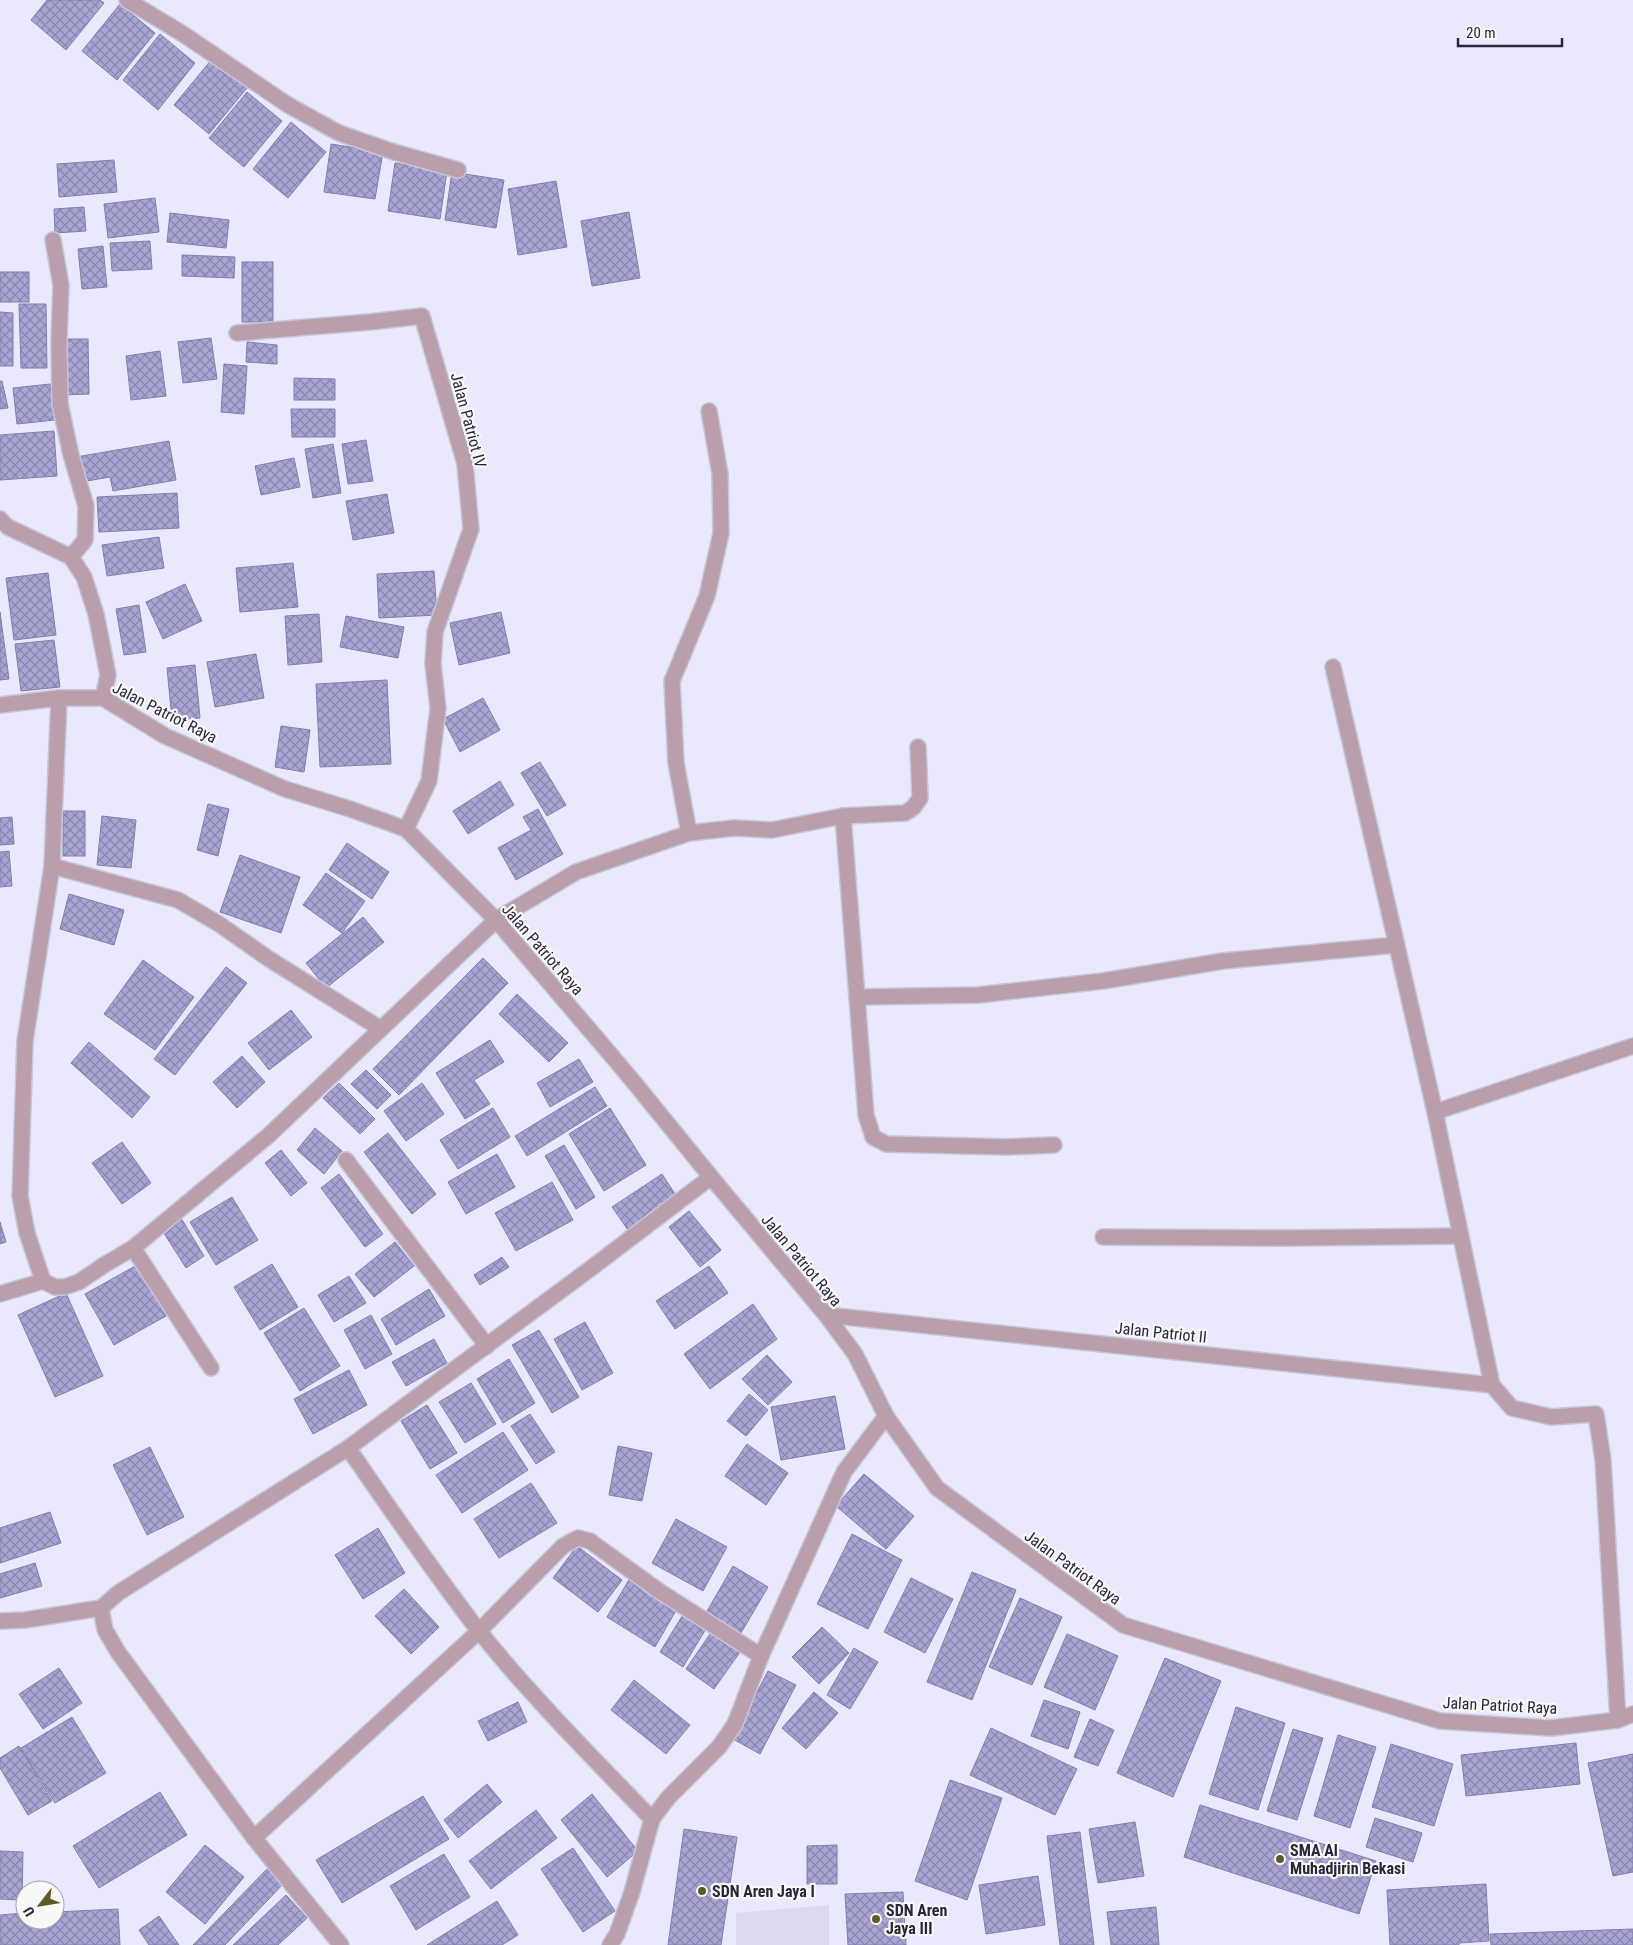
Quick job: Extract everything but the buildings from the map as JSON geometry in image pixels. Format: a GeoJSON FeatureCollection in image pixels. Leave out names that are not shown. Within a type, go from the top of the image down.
{"type":"FeatureCollection","features":[{"type":"Feature","properties":{"kind":"street"},"geometry":{"type":"LineString","coordinates":[[127,0],[183,34],[288,105],[339,133],[394,152],[458,170]]}},
{"type":"Feature","properties":{"kind":"street"},"geometry":{"type":"LineString","coordinates":[[53,240],[61,285],[58,340],[60,404],[71,455],[86,506],[85,540],[70,557]]}},
{"type":"Feature","properties":{"kind":"street","name":"Jalan Patriot IV"},"geometry":{"type":"LineString","coordinates":[[237,333],[422,316],[465,464],[471,529],[435,632],[433,664],[438,708],[429,781],[406,829]]}},
{"type":"Feature","properties":{"kind":"street"},"geometry":{"type":"LineString","coordinates":[[689,833],[676,763],[672,680],[707,596],[720,534],[720,474],[709,411]]}},
{"type":"Feature","properties":{"kind":"street"},"geometry":{"type":"LineString","coordinates":[[0,519],[8,526],[70,557],[84,577],[96,614],[108,675],[103,698]]}},
{"type":"Feature","properties":{"kind":"street"},"geometry":{"type":"LineString","coordinates":[[1333,667],[1435,1112],[1492,1385],[1512,1408],[1551,1417],[1596,1414],[1603,1460],[1618,1720]]}},
{"type":"Feature","properties":{"kind":"street"},"geometry":{"type":"LineString","coordinates":[[43,1281],[27,1233],[20,1196],[25,1042],[52,866],[59,698]]}},
{"type":"Feature","properties":{"kind":"street","name":"Jalan Patriot Raya"},"geometry":{"type":"LineString","coordinates":[[0,705],[59,698],[103,698],[166,736],[285,789],[350,808],[406,829],[496,920],[628,1075],[826,1315],[855,1354],[886,1416],[937,1488],[1123,1625],[1440,1720],[1551,1728],[1618,1720],[1633,1714]]}},
{"type":"Feature","properties":{"kind":"street"},"geometry":{"type":"LineString","coordinates":[[0,1294],[43,1281],[55,1287],[64,1287],[79,1282],[133,1248],[268,1136],[496,920],[576,872],[689,833],[734,828],[772,830],[843,816],[905,813],[913,808],[920,798],[918,747]]}},
{"type":"Feature","properties":{"kind":"street"},"geometry":{"type":"LineString","coordinates":[[843,816],[866,1115],[873,1137],[886,1144],[1007,1147],[1054,1145]]}},
{"type":"Feature","properties":{"kind":"street"},"geometry":{"type":"LineString","coordinates":[[52,866],[178,900],[219,924],[269,959],[381,1029]]}},
{"type":"Feature","properties":{"kind":"street"},"geometry":{"type":"LineString","coordinates":[[857,997],[978,995],[1103,981],[1223,961],[1396,945]]}},
{"type":"Feature","properties":{"kind":"street"},"geometry":{"type":"LineString","coordinates":[[1435,1112],[1633,1046]]}},
{"type":"Feature","properties":{"kind":"street"},"geometry":{"type":"LineString","coordinates":[[346,1160],[487,1346]]}},
{"type":"Feature","properties":{"kind":"street"},"geometry":{"type":"LineString","coordinates":[[0,1621],[25,1620],[101,1608],[118,1593],[348,1448],[711,1177]]}},
{"type":"Feature","properties":{"kind":"street"},"geometry":{"type":"LineString","coordinates":[[1103,1236],[1289,1238],[1461,1236]]}},
{"type":"Feature","properties":{"kind":"street"},"geometry":{"type":"LineString","coordinates":[[133,1248],[211,1368]]}},
{"type":"Feature","properties":{"kind":"street","name":"Jalan Patriot II"},"geometry":{"type":"LineString","coordinates":[[826,1315],[1492,1385]]}},
{"type":"Feature","properties":{"kind":"street"},"geometry":{"type":"LineString","coordinates":[[610,1945],[617,1934],[632,1892],[652,1819],[668,1798],[719,1747],[735,1724],[761,1656],[844,1472],[886,1416]]}},
{"type":"Feature","properties":{"kind":"street"},"geometry":{"type":"LineString","coordinates":[[348,1448],[424,1557],[479,1631],[523,1683],[652,1819]]}},
{"type":"Feature","properties":{"kind":"street"},"geometry":{"type":"LineString","coordinates":[[254,1838],[479,1631],[563,1546],[578,1538],[590,1541],[659,1591],[761,1656]]}},
{"type":"Feature","properties":{"kind":"street"},"geometry":{"type":"LineString","coordinates":[[101,1608],[105,1630],[118,1652],[254,1838],[341,1945]]}},
{"type":"Feature","properties":{"kind":"shaded area"},"geometry":{"type":"Polygon","coordinates":[[[829,1905],[829,1945],[736,1945],[736,1913],[829,1905]]]}},
{"type":"Feature","properties":{"kind":"place","name":"SMA Al Muhadjirin Bekasi"},"geometry":{"type":"Point","coordinates":[1280,1859]}},
{"type":"Feature","properties":{"kind":"place","name":"SDN Aren Jaya I"},"geometry":{"type":"Point","coordinates":[702,1891]}},
{"type":"Feature","properties":{"kind":"place","name":"SDN Aren Jaya III"},"geometry":{"type":"Point","coordinates":[876,1919]}}]}
